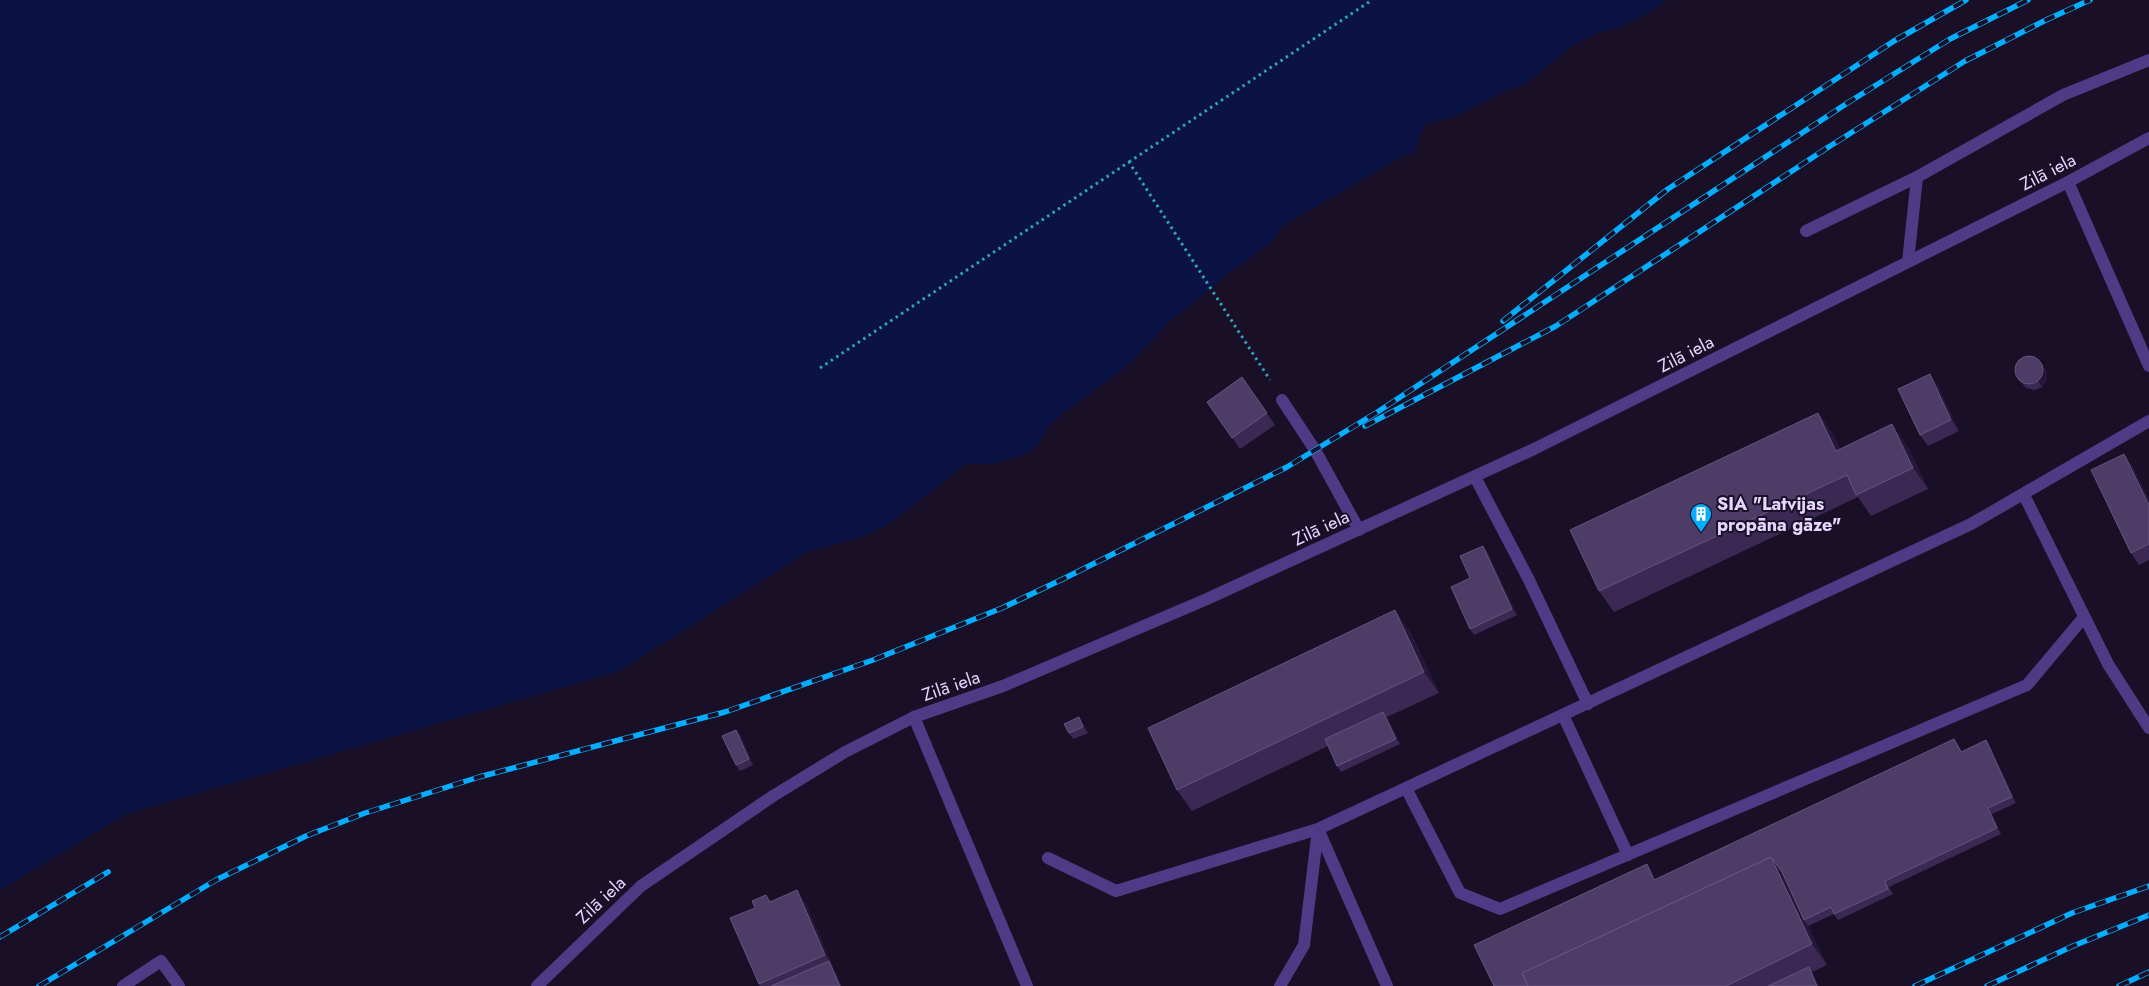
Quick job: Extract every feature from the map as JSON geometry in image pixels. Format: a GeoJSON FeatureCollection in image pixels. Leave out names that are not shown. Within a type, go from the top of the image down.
{"type":"FeatureCollection","features":[{"type":"Feature","properties":{"kind":"street"},"geometry":{"type":"LineString","coordinates":[[1806,231],[1917,177],[2063,95],[2149,60]]}},
{"type":"Feature","properties":{"kind":"street","name":"Zilā iela"},"geometry":{"type":"LineString","coordinates":[[537,986],[641,886],[773,796],[845,752],[914,717],[1004,686],[1207,599],[1475,477],[2068,182],[2149,138]]}},
{"type":"Feature","properties":{"kind":"street"},"geometry":{"type":"LineString","coordinates":[[1908,262],[1917,177]]}},
{"type":"Feature","properties":{"kind":"street"},"geometry":{"type":"LineString","coordinates":[[2068,182],[2149,366]]}},
{"type":"Feature","properties":{"kind":"street"},"geometry":{"type":"LineString","coordinates":[[1282,400],[1315,450],[1359,530]]}},
{"type":"Feature","properties":{"kind":"street"},"geometry":{"type":"LineString","coordinates":[[1048,858],[1116,891],[1318,829],[1971,524],[2149,421]]}},
{"type":"Feature","properties":{"kind":"street"},"geometry":{"type":"LineString","coordinates":[[1475,477],[1529,580],[1588,704]]}},
{"type":"Feature","properties":{"kind":"street"},"geometry":{"type":"LineString","coordinates":[[2024,495],[2108,664],[2149,728]]}},
{"type":"Feature","properties":{"kind":"street"},"geometry":{"type":"LineString","coordinates":[[1406,788],[1460,893],[1500,910],[2027,685],[2084,617]]}},
{"type":"Feature","properties":{"kind":"street"},"geometry":{"type":"LineString","coordinates":[[1563,715],[1628,854]]}},
{"type":"Feature","properties":{"kind":"street"},"geometry":{"type":"LineString","coordinates":[[914,717],[1027,986]]}},
{"type":"Feature","properties":{"kind":"street"},"geometry":{"type":"LineString","coordinates":[[1280,986],[1304,946],[1318,829]]}},
{"type":"Feature","properties":{"kind":"street"},"geometry":{"type":"LineString","coordinates":[[1318,829],[1387,986]]}},
{"type":"Feature","properties":{"kind":"street"},"geometry":{"type":"LineString","coordinates":[[123,986],[161,961],[179,986]]}},
{"type":"Feature","properties":{"kind":"path"},"geometry":{"type":"LineString","coordinates":[[820,368],[1372,0]]}},
{"type":"Feature","properties":{"kind":"path"},"geometry":{"type":"LineString","coordinates":[[1129,162],[1282,400]]}},
{"type":"Feature","properties":{"kind":"shaded area"},"geometry":{"type":"Polygon","coordinates":[[[0,0],[1667,0],[1647,14],[1618,28],[1600,32],[1572,46],[1525,85],[1507,90],[1456,116],[1426,124],[1418,139],[1415,152],[1403,156],[1281,227],[1272,242],[1229,273],[1171,320],[1131,363],[1051,423],[1038,445],[1027,454],[992,464],[966,464],[891,523],[863,537],[809,551],[619,671],[126,814],[0,890],[0,0]]]}},
{"type":"Feature","properties":{"kind":"building"},"geometry":{"type":"Polygon","coordinates":[[[2029,356],[2039,360],[2043,370],[2039,380],[2029,384],[2019,380],[2015,370],[2019,360],[2029,356]]]}},
{"type":"Feature","properties":{"kind":"building"},"geometry":{"type":"Polygon","coordinates":[[[1930,374],[1951,420],[1920,435],[1898,389],[1930,374]]]}},
{"type":"Feature","properties":{"kind":"building"},"geometry":{"type":"Polygon","coordinates":[[[1242,377],[1267,413],[1232,438],[1207,402],[1242,377]]]}},
{"type":"Feature","properties":{"kind":"building","name":"SIA \"Latvijas propāna gāze\""},"geometry":{"type":"Polygon","coordinates":[[[1818,413],[1836,451],[1892,424],[1913,468],[1856,495],[1847,475],[1599,591],[1570,530],[1818,413]]]}},
{"type":"Feature","properties":{"kind":"building"},"geometry":{"type":"Polygon","coordinates":[[[2124,454],[2149,505],[2149,544],[2131,553],[2091,470],[2124,454]]]}},
{"type":"Feature","properties":{"kind":"building"},"geometry":{"type":"Polygon","coordinates":[[[1483,546],[1512,609],[1470,629],[1451,587],[1470,578],[1460,556],[1483,546]]]}},
{"type":"Feature","properties":{"kind":"building"},"geometry":{"type":"Polygon","coordinates":[[[1395,610],[1424,672],[1177,790],[1148,728],[1395,610]]]}},
{"type":"Feature","properties":{"kind":"building"},"geometry":{"type":"Polygon","coordinates":[[[1383,712],[1396,739],[1337,766],[1325,739],[1383,712]]]}},
{"type":"Feature","properties":{"kind":"building"},"geometry":{"type":"Polygon","coordinates":[[[1079,717],[1083,727],[1069,733],[1064,724],[1079,717]]]}},
{"type":"Feature","properties":{"kind":"building"},"geometry":{"type":"Polygon","coordinates":[[[736,730],[749,759],[736,765],[722,736],[736,730]]]}},
{"type":"Feature","properties":{"kind":"building"},"geometry":{"type":"Polygon","coordinates":[[[1954,739],[1961,752],[1986,740],[2012,797],[1988,808],[1997,828],[1885,881],[1888,889],[1834,914],[1831,907],[1804,920],[1782,872],[1771,857],[1522,973],[1528,986],[1494,986],[1474,945],[1647,864],[1654,880],[1954,739]]]}},
{"type":"Feature","properties":{"kind":"building"},"geometry":{"type":"Polygon","coordinates":[[[1771,857],[1812,944],[1726,986],[1528,986],[1522,973],[1771,857]]]}},
{"type":"Feature","properties":{"kind":"building"},"geometry":{"type":"Polygon","coordinates":[[[797,890],[825,955],[759,984],[730,918],[755,908],[752,901],[766,895],[770,902],[797,890]]]}},
{"type":"Feature","properties":{"kind":"building"},"geometry":{"type":"Polygon","coordinates":[[[829,961],[840,986],[771,986],[829,961]]]}},
{"type":"Feature","properties":{"kind":"building"},"geometry":{"type":"Polygon","coordinates":[[[1809,967],[1817,986],[1768,986],[1809,967]]]}},
{"type":"Feature","properties":{"kind":"railway"},"geometry":{"type":"LineString","coordinates":[[1503,321],[1668,189],[1894,41],[1966,0]]}},
{"type":"Feature","properties":{"kind":"railway"},"geometry":{"type":"LineString","coordinates":[[39,986],[216,880],[306,836],[365,813],[479,777],[725,712],[873,660],[1002,608],[1065,578],[1287,467],[1379,411],[1849,102],[1950,39],[2028,0]]}},
{"type":"Feature","properties":{"kind":"railway"},"geometry":{"type":"LineString","coordinates":[[1365,426],[1556,326],[1827,148],[1965,61],[2090,0]]}},
{"type":"Feature","properties":{"kind":"railway"},"geometry":{"type":"LineString","coordinates":[[0,937],[108,872]]}},
{"type":"Feature","properties":{"kind":"railway"},"geometry":{"type":"LineString","coordinates":[[1915,986],[2072,913],[2149,886]]}},
{"type":"Feature","properties":{"kind":"railway"},"geometry":{"type":"LineString","coordinates":[[1987,986],[2073,946],[2149,915]]}},
{"type":"Feature","properties":{"kind":"railway"},"geometry":{"type":"LineString","coordinates":[[2119,986],[2149,972]]}},
{"type":"Feature","properties":{"kind":"place","name":"SIA \"Latvijas propāna gāze\""},"geometry":{"type":"Point","coordinates":[1701,533]}}]}
